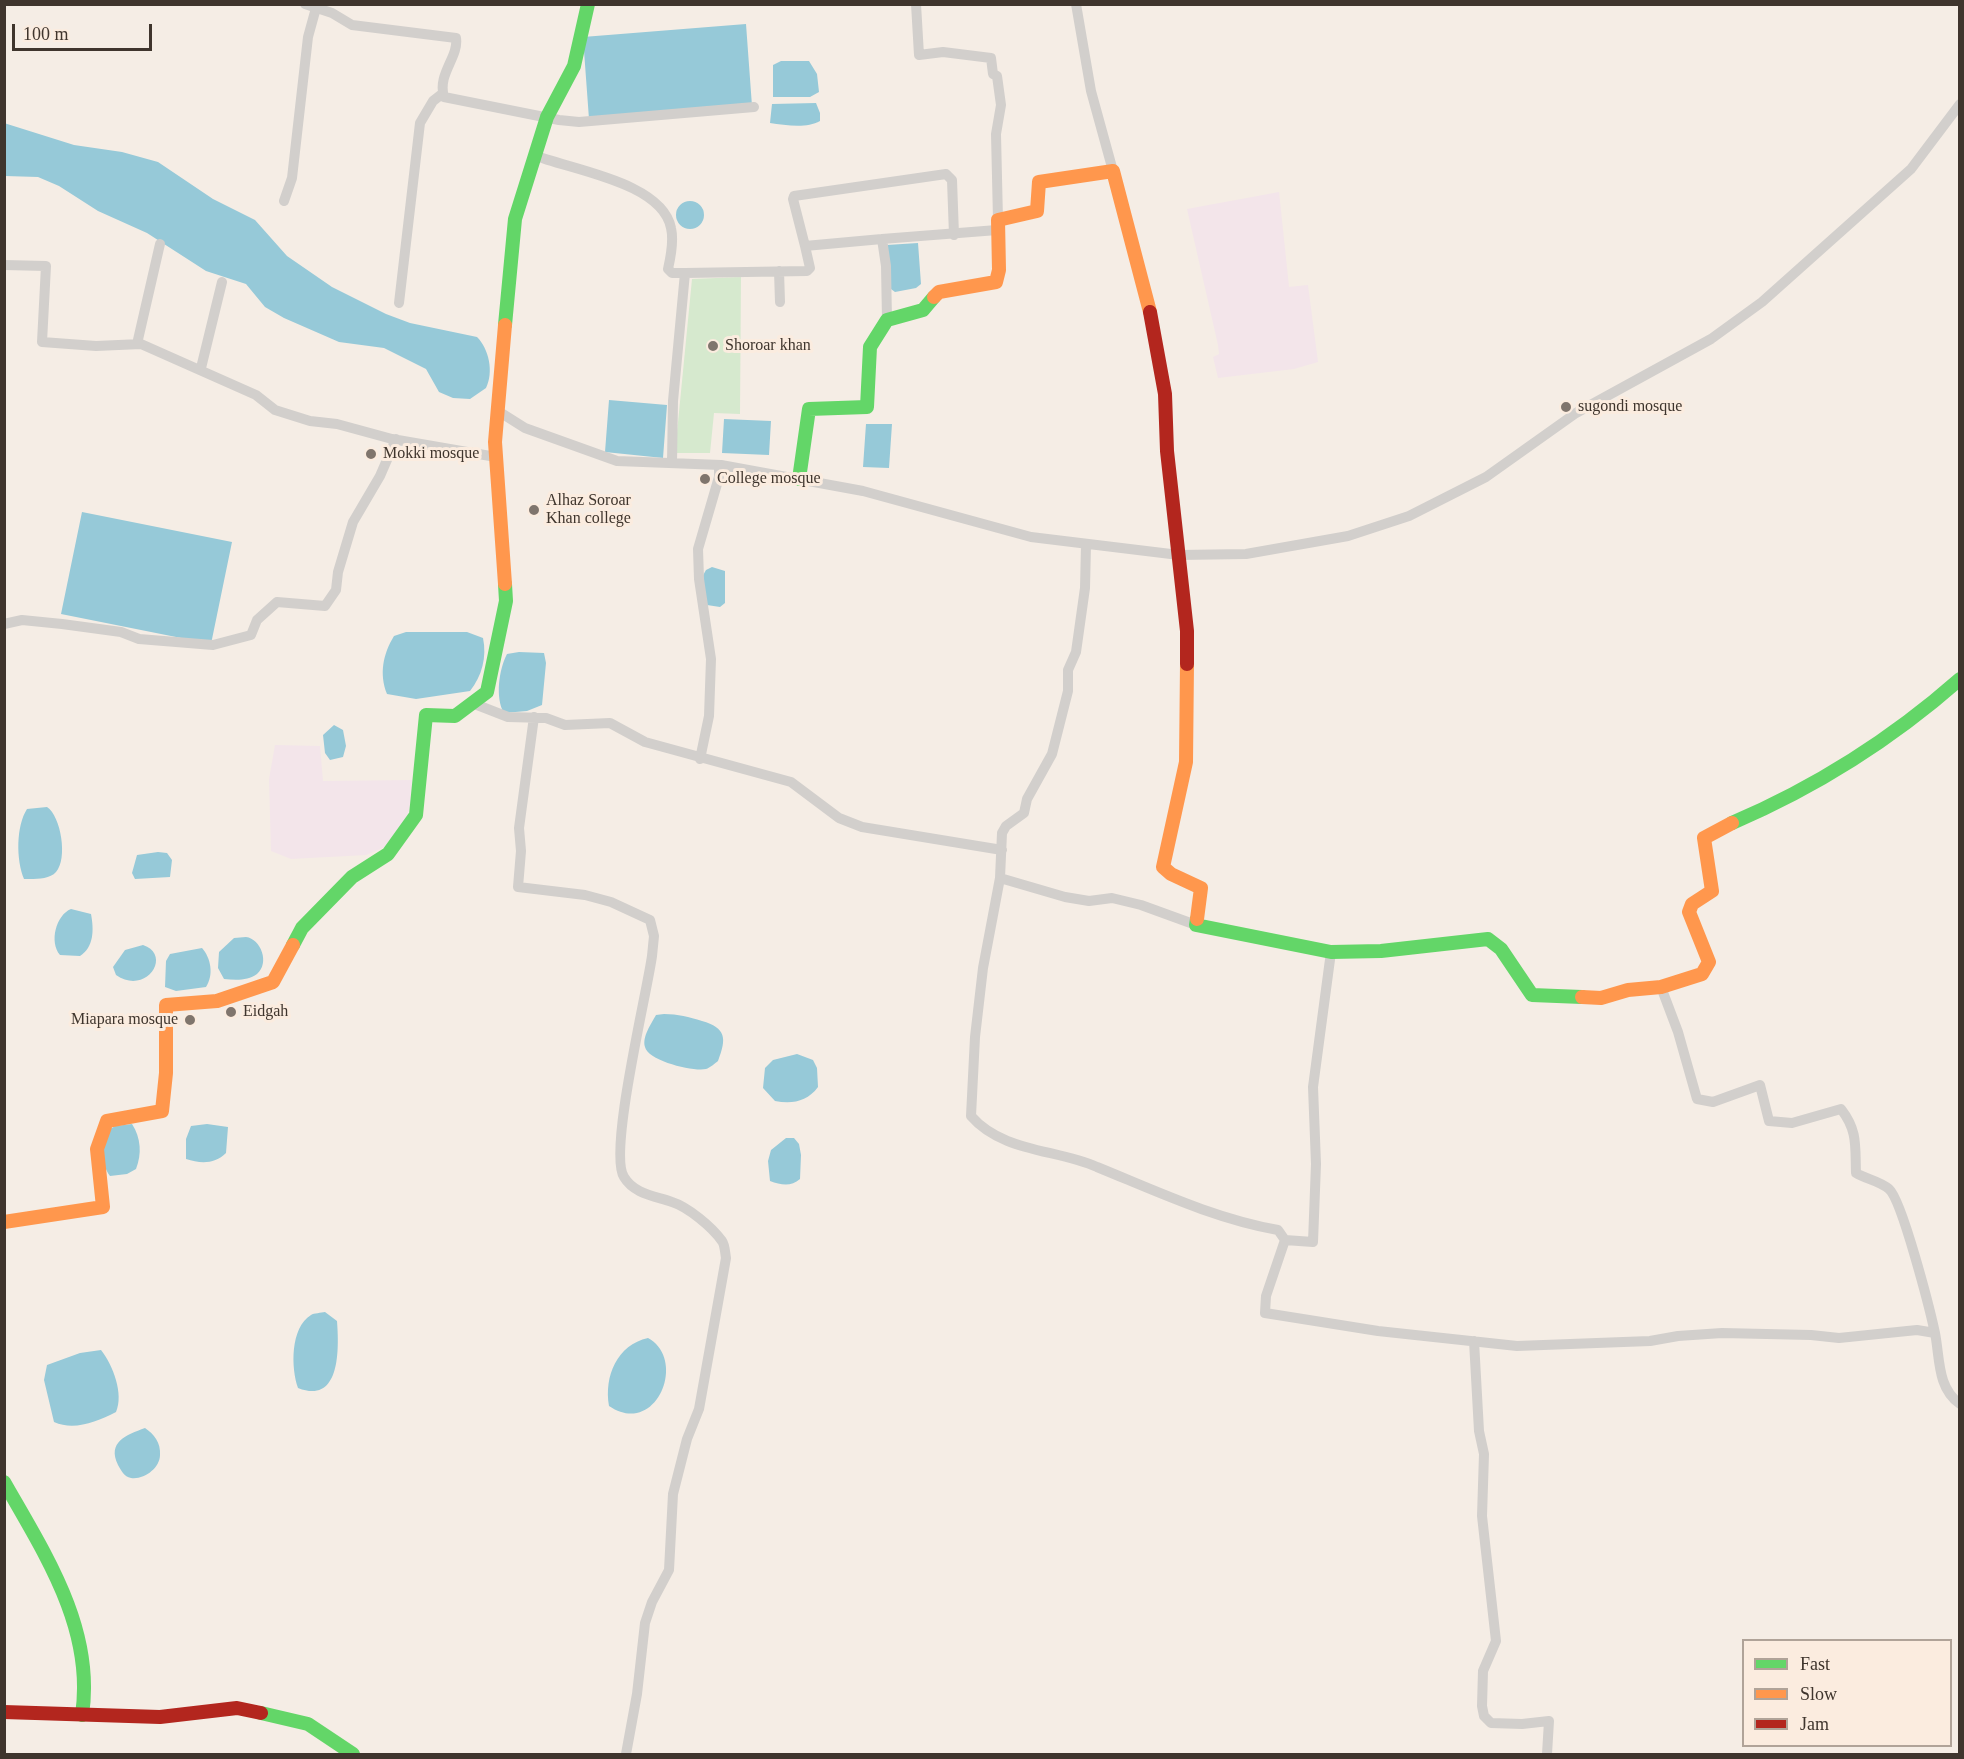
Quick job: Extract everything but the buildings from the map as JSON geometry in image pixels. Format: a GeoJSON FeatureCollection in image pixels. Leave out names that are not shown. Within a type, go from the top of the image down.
{"type":"FeatureCollection","features":[{"type":"Feature","properties":{"kind":"street"},"geometry":{"type":"LineString","coordinates":[[4,1222],[103,1207],[97,1149],[107,1121],[162,1110],[166,1073],[166,1005],[217,1001],[273,982],[302,928],[352,877],[388,855],[416,814],[426,715],[455,716],[487,692],[506,601],[496,457],[498,411],[516,219],[547,117],[574,66],[588,4]]}},
{"type":"Feature","properties":{"kind":"street"},"geometry":{"type":"LineString","coordinates":[[887,320],[923,310],[939,292],[994,283],[999,270],[996,134],[1001,105],[997,76],[993,74],[991,58],[943,52],[919,55],[915,4]]}},
{"type":"Feature","properties":{"kind":"street"},"geometry":{"type":"LineString","coordinates":[[1076,4],[1091,91],[1151,314],[1165,394],[1167,451],[1187,631],[1186,762],[1164,867],[1171,874],[1201,888],[1196,925]]}},
{"type":"Feature","properties":{"kind":"street"},"geometry":{"type":"LineString","coordinates":[[284,201],[292,178],[310,7],[332,13],[352,25],[456,38],[456,44],[445,68],[442,94],[433,101],[420,123],[399,303]]}},
{"type":"Feature","properties":{"kind":"street"},"geometry":{"type":"LineString","coordinates":[[442,94],[463,102],[547,117],[597,122],[754,107]]}},
{"type":"Feature","properties":{"kind":"street"},"geometry":{"type":"LineString","coordinates":[[498,411],[525,428],[617,462],[719,465],[799,479],[863,491],[1031,537],[1179,555],[1246,554],[1348,536],[1409,516],[1486,477],[1576,413],[1712,339],[1762,302],[1911,169],[1955,117],[1959,104]]}},
{"type":"Feature","properties":{"kind":"street"},"geometry":{"type":"LineString","coordinates":[[534,155],[635,187],[666,215],[671,226],[672,241],[668,269],[672,273],[779,272],[809,269],[794,196],[946,174],[952,180],[954,235]]}},
{"type":"Feature","properties":{"kind":"street"},"geometry":{"type":"LineString","coordinates":[[806,246],[954,235],[998,225],[1037,211],[1039,184],[1043,181],[1113,171]]}},
{"type":"Feature","properties":{"kind":"street"},"geometry":{"type":"LineString","coordinates":[[799,479],[809,410],[867,407],[870,347],[887,320],[882,239]]}},
{"type":"Feature","properties":{"kind":"street"},"geometry":{"type":"LineString","coordinates":[[137,344],[160,244]]}},
{"type":"Feature","properties":{"kind":"street"},"geometry":{"type":"LineString","coordinates":[[4,265],[46,266],[42,342],[96,346],[137,344],[201,368],[256,395],[275,410],[310,421],[337,424],[396,439],[496,457]]}},
{"type":"Feature","properties":{"kind":"street"},"geometry":{"type":"LineString","coordinates":[[779,272],[780,302]]}},
{"type":"Feature","properties":{"kind":"street"},"geometry":{"type":"LineString","coordinates":[[672,463],[673,401],[685,273]]}},
{"type":"Feature","properties":{"kind":"street"},"geometry":{"type":"LineString","coordinates":[[201,368],[222,282]]}},
{"type":"Feature","properties":{"kind":"street"},"geometry":{"type":"LineString","coordinates":[[4,624],[22,620],[42,622],[121,632],[139,639],[213,645],[251,635],[257,620],[277,602],[325,606],[336,590],[338,572],[353,522],[380,476],[396,439]]}},
{"type":"Feature","properties":{"kind":"street"},"geometry":{"type":"LineString","coordinates":[[700,759],[709,716],[711,659],[699,579],[698,549],[719,477],[719,465]]}},
{"type":"Feature","properties":{"kind":"street"},"geometry":{"type":"LineString","coordinates":[[1086,545],[1085,588],[1076,652],[1068,670],[1068,691],[1052,754],[1027,799],[1024,813],[1006,826],[1002,833],[1000,878],[983,968],[975,1037],[971,1116],[983,1130],[1027,1148],[1095,1166],[1136,1186],[1238,1222],[1278,1230],[1285,1240]]}},
{"type":"Feature","properties":{"kind":"street"},"geometry":{"type":"LineString","coordinates":[[1000,878],[1065,897],[1089,901],[1112,898],[1196,925],[1251,938],[1331,952],[1381,951],[1488,939],[1500,948],[1526,990],[1532,995],[1601,998],[1628,990],[1661,987],[1702,974],[1707,969],[1708,962],[1704,948],[1689,912],[1692,904],[1712,891],[1704,838],[1713,831],[1769,807],[1884,739],[1920,715],[1959,679]]}},
{"type":"Feature","properties":{"kind":"street"},"geometry":{"type":"LineString","coordinates":[[472,703],[508,717],[546,718],[565,724],[610,723],[645,742],[700,759],[746,768],[791,782],[839,818],[862,827],[1002,850]]}},
{"type":"Feature","properties":{"kind":"street"},"geometry":{"type":"LineString","coordinates":[[534,717],[519,828],[521,851],[518,887],[585,895],[611,902],[650,920],[654,936],[652,956],[627,1098],[619,1160],[624,1178],[644,1194],[675,1203],[709,1228],[724,1243],[726,1258],[699,1409],[687,1439],[673,1494],[669,1570],[652,1602],[645,1623],[638,1694],[626,1755]]}},
{"type":"Feature","properties":{"kind":"street"},"geometry":{"type":"LineString","coordinates":[[1285,1240],[1313,1242],[1316,1164],[1313,1087],[1331,952]]}},
{"type":"Feature","properties":{"kind":"street"},"geometry":{"type":"LineString","coordinates":[[1661,987],[1678,1032],[1697,1099],[1713,1102],[1760,1085],[1769,1121],[1792,1123],[1841,1108],[1856,1134],[1856,1173],[1889,1189],[1907,1224],[1935,1333],[1944,1384],[1952,1399],[1959,1404]]}},
{"type":"Feature","properties":{"kind":"street"},"geometry":{"type":"LineString","coordinates":[[1285,1240],[1266,1296],[1265,1313],[1378,1331],[1517,1346],[1650,1341],[1678,1336],[1722,1333],[1811,1335],[1839,1338],[1917,1330],[1935,1333]]}},
{"type":"Feature","properties":{"kind":"street"},"geometry":{"type":"LineString","coordinates":[[1474,1341],[1479,1431],[1484,1454],[1483,1525],[1496,1641],[1483,1671],[1482,1706],[1484,1716],[1491,1724],[1549,1721],[1547,1755]]}},
{"type":"Feature","properties":{"kind":"street"},"geometry":{"type":"LineString","coordinates":[[4,1482],[54,1572],[85,1653],[87,1698],[82,1715]]}},
{"type":"Feature","properties":{"kind":"street"},"geometry":{"type":"LineString","coordinates":[[4,1712],[159,1717],[237,1708],[308,1724],[353,1755]]}},
{"type":"Feature","properties":{"kind":"shaded area"},"geometry":{"type":"Polygon","coordinates":[[[1279,192],[1289,287],[1308,285],[1318,362],[1294,369],[1218,378],[1213,357],[1219,354],[1218,345],[1187,209],[1279,192]]]}},
{"type":"Feature","properties":{"kind":"shaded area"},"geometry":{"type":"Polygon","coordinates":[[[275,745],[320,746],[323,781],[412,780],[413,803],[399,831],[385,847],[366,855],[291,859],[271,851],[269,779],[275,745]]]}},
{"type":"Feature","properties":{"kind":"green space","name":"Shoroar khan"},"geometry":{"type":"Polygon","coordinates":[[[741,277],[740,414],[714,413],[710,453],[675,453],[692,279],[741,277]]]}},
{"type":"Feature","properties":{"kind":"water"},"geometry":{"type":"Polygon","coordinates":[[[746,24],[752,106],[589,119],[583,37],[746,24]]]}},
{"type":"Feature","properties":{"kind":"water"},"geometry":{"type":"Polygon","coordinates":[[[781,61],[809,61],[817,74],[819,92],[810,97],[773,97],[773,65],[781,61]]]}},
{"type":"Feature","properties":{"kind":"water"},"geometry":{"type":"Polygon","coordinates":[[[816,103],[820,121],[795,126],[770,123],[772,104],[816,103]]]}},
{"type":"Feature","properties":{"kind":"water"},"geometry":{"type":"Polygon","coordinates":[[[4,123],[74,145],[122,152],[158,162],[213,199],[255,220],[287,256],[332,287],[386,314],[410,323],[477,337],[485,348],[489,361],[490,375],[486,388],[470,399],[453,398],[439,392],[426,369],[384,348],[339,342],[284,318],[265,307],[246,284],[206,271],[147,233],[98,211],[59,186],[38,177],[5,176],[4,123]]]}},
{"type":"Feature","properties":{"kind":"water"},"geometry":{"type":"Polygon","coordinates":[[[690,201],[700,205],[704,215],[700,225],[690,229],[680,225],[676,215],[680,205],[690,201]]]}},
{"type":"Feature","properties":{"kind":"water"},"geometry":{"type":"Polygon","coordinates":[[[918,243],[921,284],[916,288],[895,292],[891,289],[887,245],[918,243]]]}},
{"type":"Feature","properties":{"kind":"water"},"geometry":{"type":"Polygon","coordinates":[[[609,400],[667,405],[663,458],[605,452],[609,400]]]}},
{"type":"Feature","properties":{"kind":"water"},"geometry":{"type":"Polygon","coordinates":[[[724,419],[771,421],[769,455],[722,453],[724,419]]]}},
{"type":"Feature","properties":{"kind":"water"},"geometry":{"type":"Polygon","coordinates":[[[866,424],[892,424],[889,468],[863,467],[866,424]]]}},
{"type":"Feature","properties":{"kind":"water"},"geometry":{"type":"Polygon","coordinates":[[[82,512],[232,542],[211,644],[61,614],[82,512]]]}},
{"type":"Feature","properties":{"kind":"water"},"geometry":{"type":"Polygon","coordinates":[[[712,567],[725,571],[725,603],[720,607],[707,605],[701,579],[706,570],[712,567]]]}},
{"type":"Feature","properties":{"kind":"water"},"geometry":{"type":"Polygon","coordinates":[[[406,632],[467,632],[483,638],[482,666],[478,679],[470,691],[416,699],[387,694],[383,672],[387,650],[394,636],[406,632]]]}},
{"type":"Feature","properties":{"kind":"water"},"geometry":{"type":"Polygon","coordinates":[[[544,653],[546,663],[542,705],[527,711],[504,713],[499,692],[502,667],[507,654],[544,653]]]}},
{"type":"Feature","properties":{"kind":"water"},"geometry":{"type":"Polygon","coordinates":[[[334,725],[343,730],[346,746],[343,757],[330,760],[325,753],[323,735],[334,725]]]}},
{"type":"Feature","properties":{"kind":"water"},"geometry":{"type":"Polygon","coordinates":[[[47,807],[56,819],[59,828],[62,848],[60,866],[53,875],[41,879],[24,879],[18,843],[23,816],[27,809],[47,807]]]}},
{"type":"Feature","properties":{"kind":"water"},"geometry":{"type":"Polygon","coordinates":[[[167,853],[172,860],[170,877],[135,879],[132,873],[137,855],[167,853]]]}},
{"type":"Feature","properties":{"kind":"water"},"geometry":{"type":"Polygon","coordinates":[[[71,909],[91,914],[92,938],[88,948],[80,956],[60,955],[55,943],[58,923],[61,917],[71,909]]]}},
{"type":"Feature","properties":{"kind":"water"},"geometry":{"type":"Polygon","coordinates":[[[246,937],[260,947],[263,958],[261,969],[250,978],[224,979],[218,968],[219,952],[234,938],[246,937]]]}},
{"type":"Feature","properties":{"kind":"water"},"geometry":{"type":"Polygon","coordinates":[[[143,945],[152,950],[156,957],[156,964],[152,972],[137,981],[116,975],[113,967],[125,950],[143,945]]]}},
{"type":"Feature","properties":{"kind":"water"},"geometry":{"type":"Polygon","coordinates":[[[202,948],[208,957],[210,967],[210,977],[206,987],[176,991],[165,987],[166,961],[170,954],[202,948]]]}},
{"type":"Feature","properties":{"kind":"water"},"geometry":{"type":"Polygon","coordinates":[[[656,1015],[688,1017],[716,1027],[723,1040],[718,1061],[706,1069],[692,1069],[662,1061],[648,1052],[644,1043],[648,1031],[656,1015]]]}},
{"type":"Feature","properties":{"kind":"water"},"geometry":{"type":"Polygon","coordinates":[[[797,1054],[813,1060],[817,1068],[818,1087],[809,1096],[799,1101],[775,1101],[763,1088],[765,1068],[773,1060],[797,1054]]]}},
{"type":"Feature","properties":{"kind":"water"},"geometry":{"type":"Polygon","coordinates":[[[132,1124],[140,1146],[136,1169],[127,1174],[110,1176],[103,1150],[106,1132],[115,1126],[132,1124]]]}},
{"type":"Feature","properties":{"kind":"water"},"geometry":{"type":"Polygon","coordinates":[[[207,1124],[228,1127],[226,1153],[222,1157],[207,1162],[186,1159],[186,1139],[191,1126],[207,1124]]]}},
{"type":"Feature","properties":{"kind":"water"},"geometry":{"type":"Polygon","coordinates":[[[786,1138],[794,1138],[799,1144],[800,1179],[793,1183],[778,1184],[770,1181],[768,1161],[771,1150],[786,1138]]]}},
{"type":"Feature","properties":{"kind":"water"},"geometry":{"type":"Polygon","coordinates":[[[325,1312],[337,1321],[338,1345],[334,1371],[330,1381],[323,1388],[312,1391],[298,1388],[294,1370],[294,1349],[299,1329],[311,1315],[325,1312]]]}},
{"type":"Feature","properties":{"kind":"water"},"geometry":{"type":"Polygon","coordinates":[[[648,1338],[660,1349],[665,1362],[666,1378],[661,1392],[653,1404],[641,1412],[626,1413],[609,1406],[609,1384],[615,1363],[628,1347],[648,1338]]]}},
{"type":"Feature","properties":{"kind":"water"},"geometry":{"type":"Polygon","coordinates":[[[101,1350],[110,1363],[118,1388],[116,1412],[93,1422],[77,1425],[69,1426],[54,1422],[44,1380],[47,1365],[80,1353],[101,1350]]]}},
{"type":"Feature","properties":{"kind":"water"},"geometry":{"type":"Polygon","coordinates":[[[145,1428],[158,1443],[159,1460],[154,1469],[146,1475],[136,1478],[129,1477],[118,1465],[115,1450],[120,1440],[145,1428]]]}},
{"type":"Feature","properties":{"kind":"traffic: fast"},"geometry":{"type":"LineString","coordinates":[[505,325],[515,219],[547,117],[574,66],[588,4]]}},
{"type":"Feature","properties":{"kind":"traffic: fast"},"geometry":{"type":"LineString","coordinates":[[799,479],[809,409],[867,407],[870,347],[887,320],[923,310],[934,297]]}},
{"type":"Feature","properties":{"kind":"traffic: fast"},"geometry":{"type":"LineString","coordinates":[[293,945],[302,928],[352,877],[388,854],[416,815],[426,715],[455,716],[487,692],[506,601],[505,584]]}},
{"type":"Feature","properties":{"kind":"traffic: fast"},"geometry":{"type":"LineString","coordinates":[[1732,823],[1793,794],[1852,760],[1908,721],[1960,679]]}},
{"type":"Feature","properties":{"kind":"traffic: fast"},"geometry":{"type":"LineString","coordinates":[[1197,919],[1196,925],[1331,952],[1381,951],[1488,939],[1501,949],[1532,995],[1582,997]]}},
{"type":"Feature","properties":{"kind":"traffic: fast"},"geometry":{"type":"LineString","coordinates":[[4,1482],[50,1565],[74,1622],[81,1652],[84,1683],[82,1715]]}},
{"type":"Feature","properties":{"kind":"traffic: fast"},"geometry":{"type":"LineString","coordinates":[[261,1713],[308,1724],[353,1754]]}},
{"type":"Feature","properties":{"kind":"traffic: slow"},"geometry":{"type":"LineString","coordinates":[[934,297],[939,292],[996,282],[999,270],[998,220],[1037,211],[1039,182],[1113,171],[1150,312]]}},
{"type":"Feature","properties":{"kind":"traffic: slow"},"geometry":{"type":"LineString","coordinates":[[505,325],[495,442],[505,584]]}},
{"type":"Feature","properties":{"kind":"traffic: slow"},"geometry":{"type":"LineString","coordinates":[[1187,664],[1186,762],[1163,867],[1171,874],[1201,888],[1197,919]]}},
{"type":"Feature","properties":{"kind":"traffic: slow"},"geometry":{"type":"LineString","coordinates":[[1582,997],[1601,998],[1628,990],[1661,987],[1702,974],[1709,962],[1689,912],[1692,904],[1712,891],[1704,838],[1732,823]]}},
{"type":"Feature","properties":{"kind":"traffic: slow"},"geometry":{"type":"LineString","coordinates":[[4,1222],[103,1207],[97,1149],[107,1121],[162,1111],[166,1073],[166,1005],[217,1001],[273,982],[293,945]]}},
{"type":"Feature","properties":{"kind":"traffic: jam"},"geometry":{"type":"LineString","coordinates":[[1150,312],[1165,394],[1167,451],[1187,631],[1187,664]]}},
{"type":"Feature","properties":{"kind":"traffic: jam"},"geometry":{"type":"LineString","coordinates":[[4,1712],[160,1717],[237,1708],[261,1713]]}},
{"type":"Feature","properties":{"kind":"place","name":"Shoroar khan"},"geometry":{"type":"Point","coordinates":[713,346]}},
{"type":"Feature","properties":{"kind":"place","name":"sugondi mosque"},"geometry":{"type":"Point","coordinates":[1566,407]}},
{"type":"Feature","properties":{"kind":"place","name":"Mokki mosque"},"geometry":{"type":"Point","coordinates":[371,454]}},
{"type":"Feature","properties":{"kind":"place","name":"College mosque"},"geometry":{"type":"Point","coordinates":[705,479]}},
{"type":"Feature","properties":{"kind":"place","name":"Alhaz Soroar Khan college"},"geometry":{"type":"Point","coordinates":[534,510]}},
{"type":"Feature","properties":{"kind":"place","name":"Eidgah"},"geometry":{"type":"Point","coordinates":[231,1012]}},
{"type":"Feature","properties":{"kind":"place","name":"Miapara mosque"},"geometry":{"type":"Point","coordinates":[190,1020]}}]}
